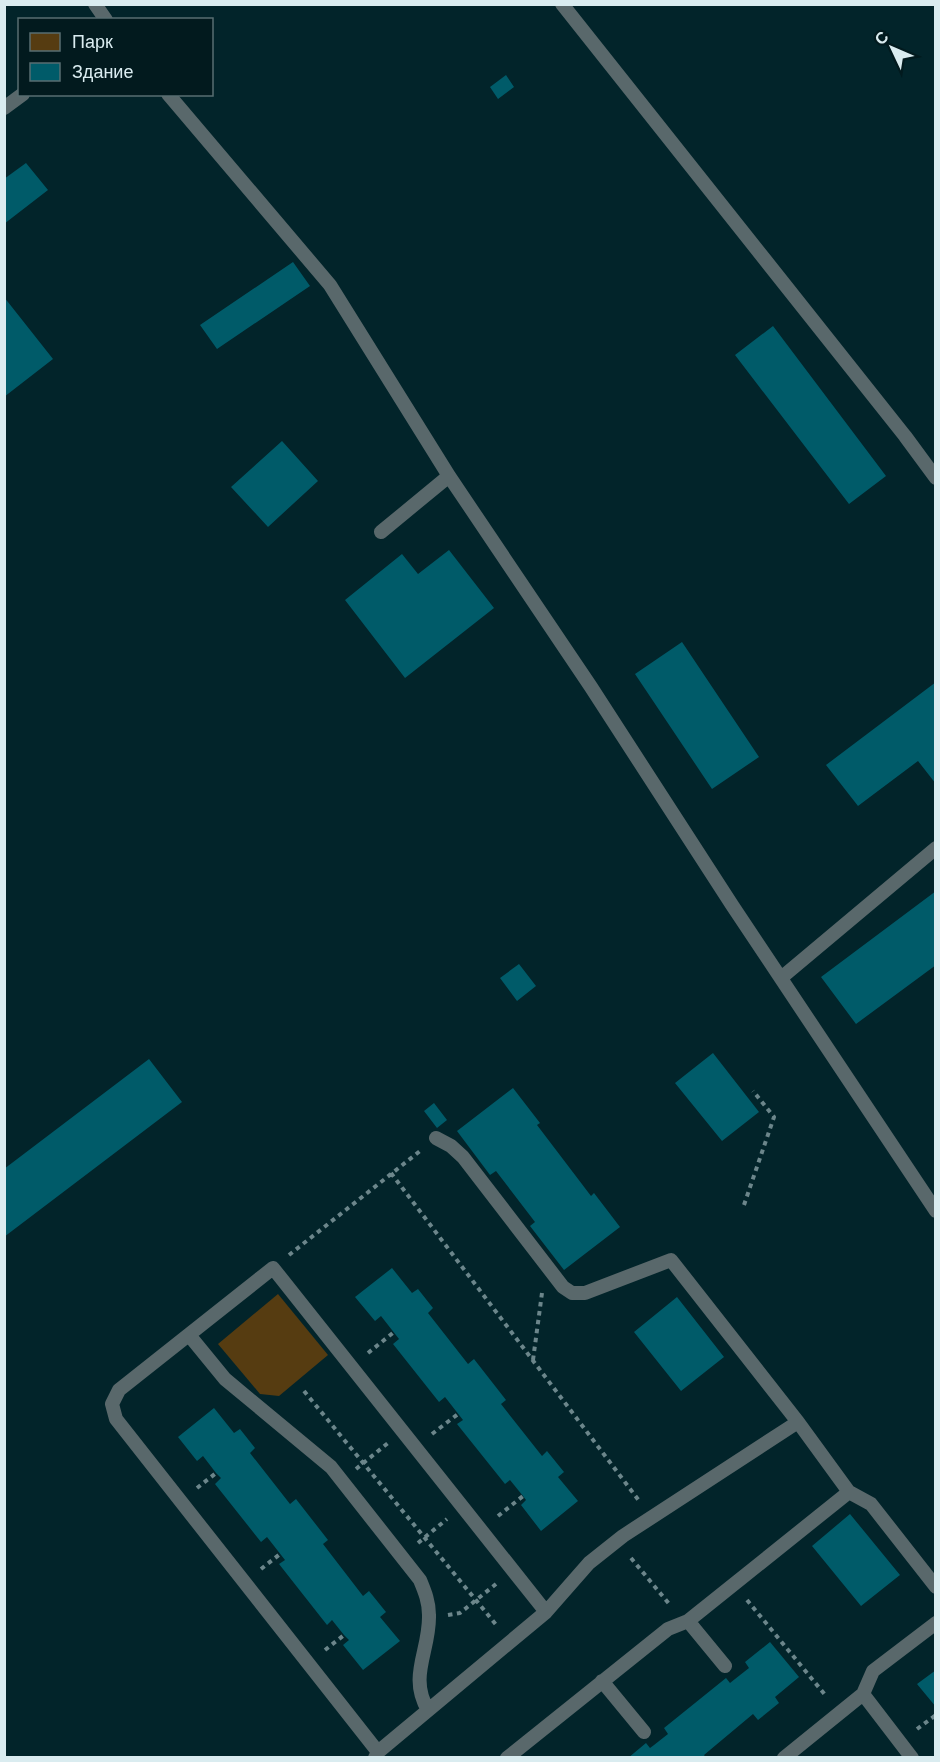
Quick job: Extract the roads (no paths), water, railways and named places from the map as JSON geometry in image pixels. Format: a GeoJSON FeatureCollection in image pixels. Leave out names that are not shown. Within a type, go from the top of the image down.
{"type":"FeatureCollection","features":[{"type":"Feature","properties":{"kind":"lane"},"geometry":{"type":"LineString","coordinates":[[95,4],[105,18]]}},
{"type":"Feature","properties":{"kind":"lane"},"geometry":{"type":"LineString","coordinates":[[562,4],[936,478]]}},
{"type":"Feature","properties":{"kind":"lane"},"geometry":{"type":"LineString","coordinates":[[4,108],[20,96]]}},
{"type":"Feature","properties":{"kind":"lane"},"geometry":{"type":"LineString","coordinates":[[170,96],[330,285],[449,476],[591,687],[936,1211]]}},
{"type":"Feature","properties":{"kind":"lane"},"geometry":{"type":"LineString","coordinates":[[381,532],[449,476]]}},
{"type":"Feature","properties":{"kind":"lane"},"geometry":{"type":"LineString","coordinates":[[781,978],[936,848]]}},
{"type":"Feature","properties":{"kind":"lane"},"geometry":{"type":"LineString","coordinates":[[436,1138],[451,1146],[464,1157],[563,1287],[573,1293],[585,1293],[671,1260],[798,1422],[849,1492],[871,1504],[936,1587]]}},
{"type":"Feature","properties":{"kind":"lane"},"geometry":{"type":"LineString","coordinates":[[546,1612],[273,1268],[119,1390],[112,1404],[116,1419],[377,1755],[546,1612],[589,1563],[651,1517],[798,1422]]}},
{"type":"Feature","properties":{"kind":"lane"},"geometry":{"type":"LineString","coordinates":[[189,1335],[225,1379],[331,1467],[420,1580],[428,1597],[429,1617],[418,1682],[420,1697],[428,1710]]}},
{"type":"Feature","properties":{"kind":"lane"},"geometry":{"type":"LineString","coordinates":[[510,1757],[668,1629],[686,1622],[849,1492]]}},
{"type":"Feature","properties":{"kind":"lane"},"geometry":{"type":"LineString","coordinates":[[686,1622],[724,1666]]}},
{"type":"Feature","properties":{"kind":"lane"},"geometry":{"type":"LineString","coordinates":[[784,1758],[863,1694],[873,1671],[936,1623]]}},
{"type":"Feature","properties":{"kind":"lane"},"geometry":{"type":"LineString","coordinates":[[602,1682],[644,1732]]}},
{"type":"Feature","properties":{"kind":"lane"},"geometry":{"type":"LineString","coordinates":[[863,1694],[912,1758]]}}]}
